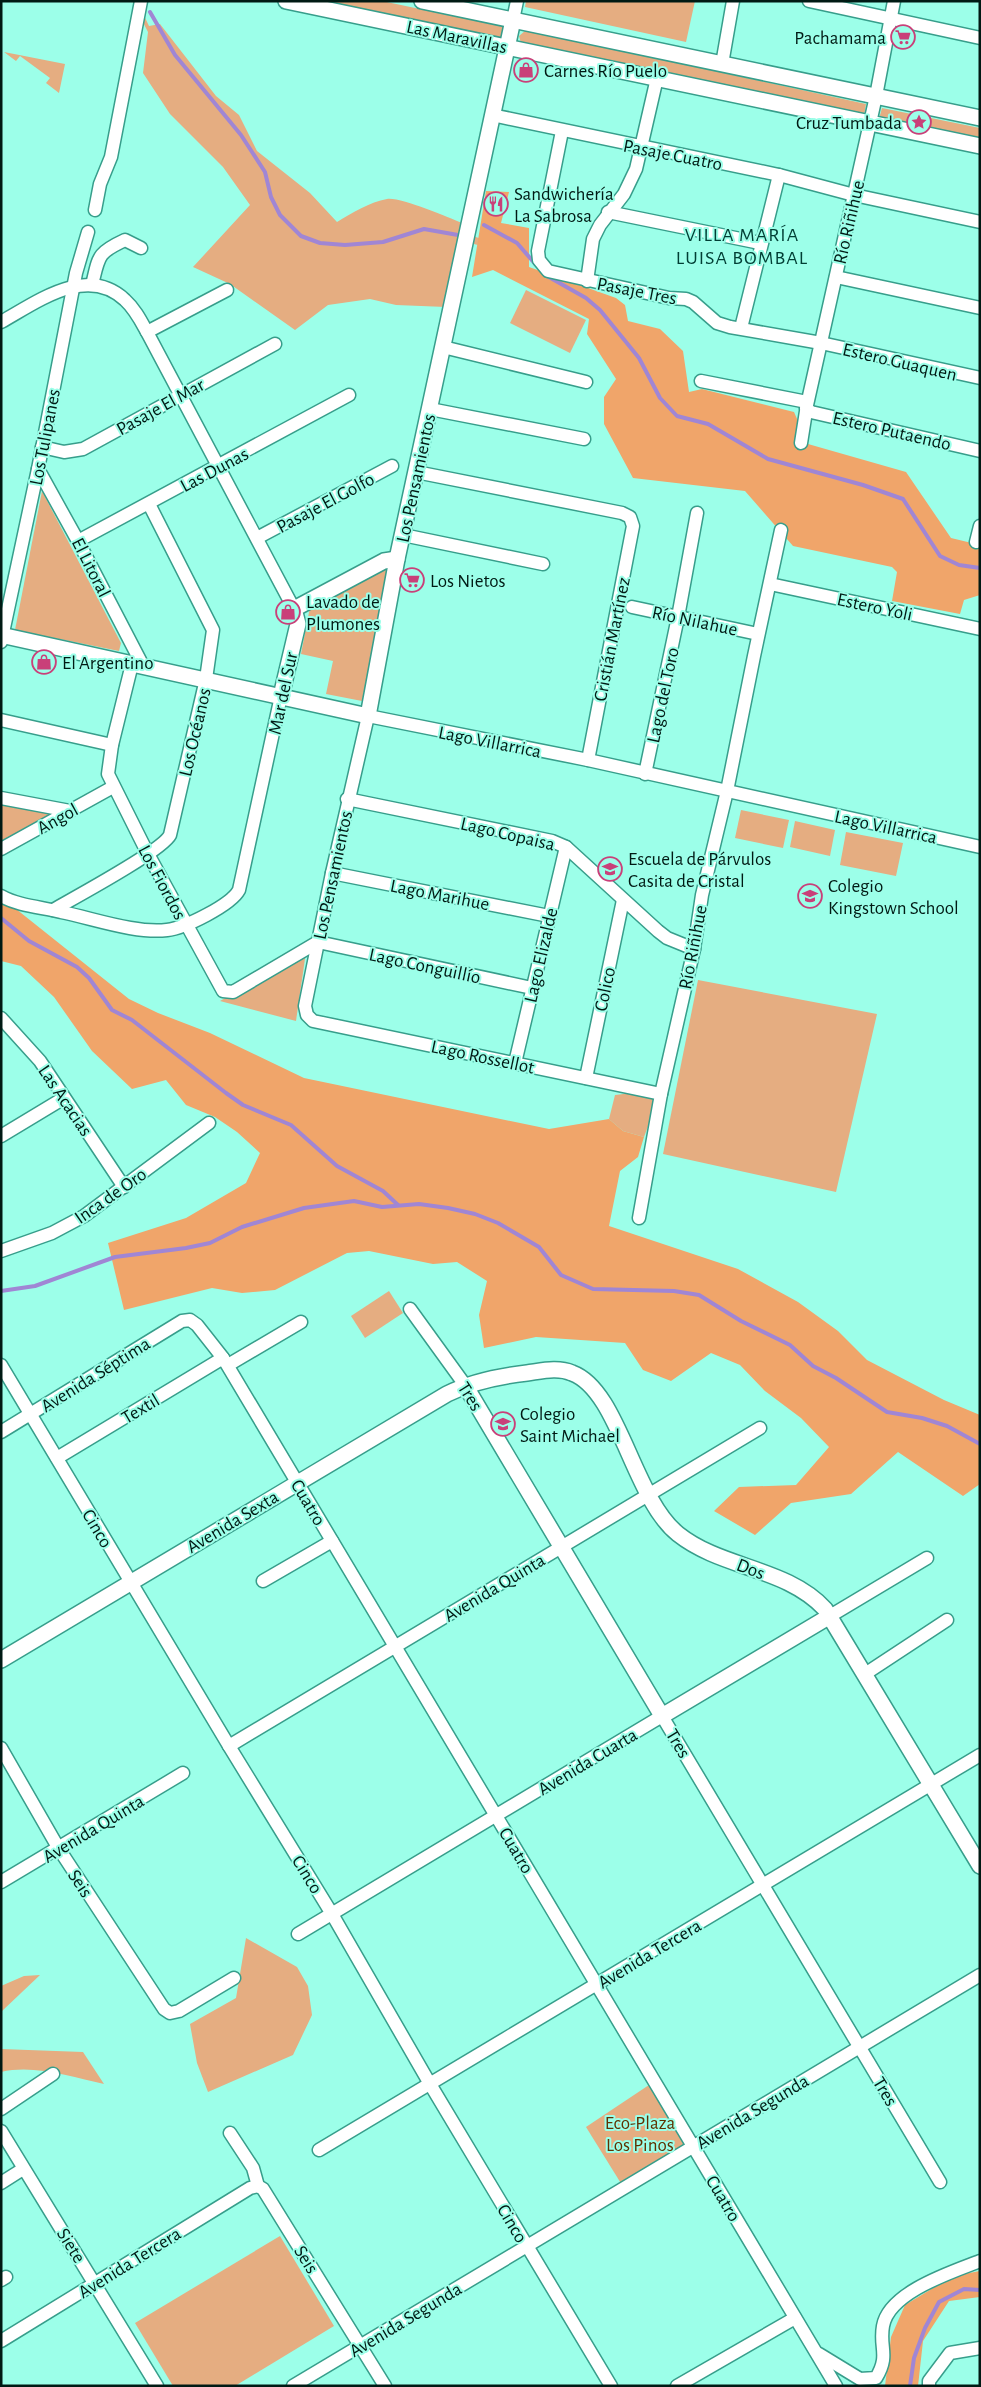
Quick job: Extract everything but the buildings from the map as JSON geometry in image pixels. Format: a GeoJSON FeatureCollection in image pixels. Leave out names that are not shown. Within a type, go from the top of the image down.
{"type":"FeatureCollection","features":[{"type":"Feature","properties":{"kind":"street"},"geometry":{"type":"LineString","coordinates":[[95,210],[100,184],[111,157],[141,1]]}},
{"type":"Feature","properties":{"kind":"street","name":"Las Maravillas"},"geometry":{"type":"LineString","coordinates":[[286,1],[980,146]]}},
{"type":"Feature","properties":{"kind":"street","name":"Los Pensamientos"},"geometry":{"type":"LineString","coordinates":[[307,1015],[305,1006],[347,799],[368,716],[416,472],[517,1]]}},
{"type":"Feature","properties":{"kind":"street"},"geometry":{"type":"LineString","coordinates":[[722,64],[733,1]]}},
{"type":"Feature","properties":{"kind":"street"},"geometry":{"type":"LineString","coordinates":[[809,1],[980,38]]}},
{"type":"Feature","properties":{"kind":"street","name":"Río Riñihue"},"geometry":{"type":"LineString","coordinates":[[801,443],[807,405],[876,96],[894,1]]}},
{"type":"Feature","properties":{"kind":"street","name":"Las Maravillas"},"geometry":{"type":"LineString","coordinates":[[431,2],[980,118]]}},
{"type":"Feature","properties":{"kind":"street"},"geometry":{"type":"LineString","coordinates":[[587,281],[593,239],[608,212],[630,182],[642,148],[657,78]]}},
{"type":"Feature","properties":{"kind":"street","name":"Pasaje Cuatro"},"geometry":{"type":"LineString","coordinates":[[492,115],[642,148],[779,175],[854,195],[980,222]]}},
{"type":"Feature","properties":{"kind":"street","name":"Pasaje Tres"},"geometry":{"type":"LineString","coordinates":[[562,131],[538,251],[539,260],[548,271],[669,298],[686,299],[717,323],[821,343]]}},
{"type":"Feature","properties":{"kind":"street"},"geometry":{"type":"LineString","coordinates":[[741,328],[760,243],[779,175]]}},
{"type":"Feature","properties":{"kind":"street"},"geometry":{"type":"LineString","coordinates":[[608,212],[760,243]]}},
{"type":"Feature","properties":{"kind":"street","name":"Los Tulipanes"},"geometry":{"type":"LineString","coordinates":[[2,637],[38,469],[74,286],[88,232]]}},
{"type":"Feature","properties":{"kind":"street"},"geometry":{"type":"LineString","coordinates":[[92,285],[99,257],[105,250],[125,240],[141,248]]}},
{"type":"Feature","properties":{"kind":"street"},"geometry":{"type":"LineString","coordinates":[[836,277],[980,308]]}},
{"type":"Feature","properties":{"kind":"street","name":"Mar del Sur"},"geometry":{"type":"LineString","coordinates":[[1,322],[56,292],[74,286],[92,285],[110,290],[125,300],[147,332],[181,395],[294,609],[298,624],[239,890],[228,903],[186,924],[160,931],[131,927],[27,905],[1,896]]}},
{"type":"Feature","properties":{"kind":"street"},"geometry":{"type":"LineString","coordinates":[[147,332],[227,290]]}},
{"type":"Feature","properties":{"kind":"street","name":"Estero Guaquen"},"geometry":{"type":"LineString","coordinates":[[821,343],[980,378]]}},
{"type":"Feature","properties":{"kind":"street","name":"Pasaje El Mar"},"geometry":{"type":"LineString","coordinates":[[42,446],[69,452],[83,449],[275,344]]}},
{"type":"Feature","properties":{"kind":"street"},"geometry":{"type":"LineString","coordinates":[[443,348],[586,382]]}},
{"type":"Feature","properties":{"kind":"street","name":"Estero Putaendo"},"geometry":{"type":"LineString","coordinates":[[701,381],[807,405],[811,412],[980,451]]}},
{"type":"Feature","properties":{"kind":"street","name":"Las Dunas"},"geometry":{"type":"LineString","coordinates":[[78,541],[349,396]]}},
{"type":"Feature","properties":{"kind":"street"},"geometry":{"type":"LineString","coordinates":[[430,409],[584,439]]}},
{"type":"Feature","properties":{"kind":"street","name":"Pasaje El Golfo"},"geometry":{"type":"LineString","coordinates":[[257,538],[392,466]]}},
{"type":"Feature","properties":{"kind":"street","name":"El Litoral"},"geometry":{"type":"LineString","coordinates":[[38,469],[78,541],[137,665]]}},
{"type":"Feature","properties":{"kind":"street","name":"Cristián Martínez"},"geometry":{"type":"LineString","coordinates":[[416,472],[622,513],[630,517],[633,526],[588,760]]}},
{"type":"Feature","properties":{"kind":"street","name":"Los Océanos"},"geometry":{"type":"LineString","coordinates":[[53,910],[148,854],[164,843],[170,835],[214,637],[212,624],[149,504]]}},
{"type":"Feature","properties":{"kind":"street","name":"Lago del Toro"},"geometry":{"type":"LineString","coordinates":[[645,774],[678,617],[697,513]]}},
{"type":"Feature","properties":{"kind":"street"},"geometry":{"type":"LineString","coordinates":[[976,542],[980,526]]}},
{"type":"Feature","properties":{"kind":"street","name":"Río Riñihue"},"geometry":{"type":"LineString","coordinates":[[639,1218],[661,1094],[694,948],[702,896],[728,791],[758,634],[781,530]]}},
{"type":"Feature","properties":{"kind":"street"},"geometry":{"type":"LineString","coordinates":[[403,535],[543,564]]}},
{"type":"Feature","properties":{"kind":"street"},"geometry":{"type":"LineString","coordinates":[[294,609],[384,561],[398,559]]}},
{"type":"Feature","properties":{"kind":"street","name":"Estero Yoli"},"geometry":{"type":"LineString","coordinates":[[770,584],[980,629]]}},
{"type":"Feature","properties":{"kind":"street","name":"Río Nilahue"},"geometry":{"type":"LineString","coordinates":[[632,607],[758,634]]}},
{"type":"Feature","properties":{"kind":"street","name":"Lago Villarrica"},"geometry":{"type":"LineString","coordinates":[[2,637],[206,679],[368,716],[588,760],[980,846]]}},
{"type":"Feature","properties":{"kind":"street","name":"Los Fiordos"},"geometry":{"type":"LineString","coordinates":[[137,665],[112,745],[108,774],[113,788],[221,988],[226,993],[233,992],[318,942]]}},
{"type":"Feature","properties":{"kind":"street"},"geometry":{"type":"LineString","coordinates":[[1,720],[112,745]]}},
{"type":"Feature","properties":{"kind":"street","name":"Angol"},"geometry":{"type":"LineString","coordinates":[[1,849],[113,788]]}},
{"type":"Feature","properties":{"kind":"street"},"geometry":{"type":"LineString","coordinates":[[1,798],[70,811]]}},
{"type":"Feature","properties":{"kind":"street","name":"Lago Copaisa"},"geometry":{"type":"LineString","coordinates":[[347,799],[552,841],[566,847],[667,938],[694,948]]}},
{"type":"Feature","properties":{"kind":"street","name":"Lago Elizalde"},"geometry":{"type":"LineString","coordinates":[[515,1063],[548,916],[566,847]]}},
{"type":"Feature","properties":{"kind":"street","name":"Lago Marihue"},"geometry":{"type":"LineString","coordinates":[[332,873],[548,916]]}},
{"type":"Feature","properties":{"kind":"street","name":"Colico"},"geometry":{"type":"LineString","coordinates":[[586,1078],[623,900]]}},
{"type":"Feature","properties":{"kind":"street","name":"Lago Conguillío"},"geometry":{"type":"LineString","coordinates":[[318,942],[532,988]]}},
{"type":"Feature","properties":{"kind":"street","name":"Lago Rossellot"},"geometry":{"type":"LineString","coordinates":[[307,1015],[313,1021],[661,1094]]}},
{"type":"Feature","properties":{"kind":"street","name":"Las Acacias"},"geometry":{"type":"LineString","coordinates":[[1,1018],[40,1061],[124,1187]]}},
{"type":"Feature","properties":{"kind":"street"},"geometry":{"type":"LineString","coordinates":[[1,1136],[64,1098]]}},
{"type":"Feature","properties":{"kind":"street","name":"Inca de Oro"},"geometry":{"type":"LineString","coordinates":[[1,1251],[60,1228],[84,1216],[209,1123]]}},
{"type":"Feature","properties":{"kind":"street","name":"Tres"},"geometry":{"type":"LineString","coordinates":[[410,1309],[465,1385],[940,2182]]}},
{"type":"Feature","properties":{"kind":"street","name":"Cuatro"},"geometry":{"type":"LineString","coordinates":[[190,1320],[197,1325],[225,1362],[836,2386]]}},
{"type":"Feature","properties":{"kind":"street","name":"Avenida Séptima"},"geometry":{"type":"LineString","coordinates":[[1,1432],[182,1321],[190,1320]]}},
{"type":"Feature","properties":{"kind":"street","name":"Textil"},"geometry":{"type":"LineString","coordinates":[[57,1458],[225,1362],[301,1322]]}},
{"type":"Feature","properties":{"kind":"street","name":"Cinco"},"geometry":{"type":"LineString","coordinates":[[1,1365],[228,1746],[332,1914],[430,2084],[611,2386]]}},
{"type":"Feature","properties":{"kind":"street","name":"Dos"},"geometry":{"type":"LineString","coordinates":[[465,1385],[519,1374],[553,1370],[579,1376],[591,1385],[608,1412],[648,1495],[668,1525],[687,1541],[706,1551],[793,1584],[813,1597],[830,1616],[980,1866]]}},
{"type":"Feature","properties":{"kind":"street","name":"Avenida Sexta"},"geometry":{"type":"LineString","coordinates":[[1,1660],[393,1424],[465,1385]]}},
{"type":"Feature","properties":{"kind":"street","name":"Avenida Quinta"},"geometry":{"type":"LineString","coordinates":[[228,1746],[760,1428]]}},
{"type":"Feature","properties":{"kind":"street"},"geometry":{"type":"LineString","coordinates":[[263,1581],[332,1541]]}},
{"type":"Feature","properties":{"kind":"street","name":"Avenida Cuarta"},"geometry":{"type":"LineString","coordinates":[[298,1934],[927,1558]]}},
{"type":"Feature","properties":{"kind":"street"},"geometry":{"type":"LineString","coordinates":[[865,1674],[947,1620]]}},
{"type":"Feature","properties":{"kind":"street","name":"Seis"},"geometry":{"type":"LineString","coordinates":[[1,1748],[58,1849],[164,2009],[170,2013],[179,2011],[234,1978]]}},
{"type":"Feature","properties":{"kind":"street","name":"Avenida Tercera"},"geometry":{"type":"LineString","coordinates":[[319,2150],[980,1755]]}},
{"type":"Feature","properties":{"kind":"street","name":"Avenida Quinta"},"geometry":{"type":"LineString","coordinates":[[1,1882],[184,1773]]}},
{"type":"Feature","properties":{"kind":"street","name":"Avenida Segunda"},"geometry":{"type":"LineString","coordinates":[[293,2386],[980,1975]]}},
{"type":"Feature","properties":{"kind":"street"},"geometry":{"type":"LineString","coordinates":[[1,2109],[53,2074]]}},
{"type":"Feature","properties":{"kind":"street","name":"Siete"},"geometry":{"type":"LineString","coordinates":[[1,2131],[96,2283],[156,2386]]}},
{"type":"Feature","properties":{"kind":"street","name":"Seis"},"geometry":{"type":"LineString","coordinates":[[230,2133],[252,2168],[258,2186],[263,2189],[385,2386]]}},
{"type":"Feature","properties":{"kind":"street"},"geometry":{"type":"LineString","coordinates":[[1,2183],[24,2169]]}},
{"type":"Feature","properties":{"kind":"street","name":"Avenida Tercera"},"geometry":{"type":"LineString","coordinates":[[1,2341],[250,2188],[258,2186]]}},
{"type":"Feature","properties":{"kind":"street"},"geometry":{"type":"LineString","coordinates":[[860,2378],[876,2378],[883,2366],[883,2325],[894,2304],[933,2280],[980,2260]]}},
{"type":"Feature","properties":{"kind":"street"},"geometry":{"type":"LineString","coordinates":[[677,2386],[795,2318]]}},
{"type":"Feature","properties":{"kind":"street"},"geometry":{"type":"LineString","coordinates":[[929,2386],[929,2381],[950,2352],[980,2348]]}},
{"type":"Feature","properties":{"kind":"street"},"geometry":{"type":"LineString","coordinates":[[816,2353],[872,2386]]}},
{"type":"Feature","properties":{"kind":"green space"},"geometry":{"type":"Polygon","coordinates":[[[132,1],[137,1],[149,26],[160,24],[216,96],[239,115],[257,151],[310,193],[337,222],[368,205],[381,200],[394,199],[413,204],[462,223],[460,232],[485,240],[504,251],[528,278],[559,289],[591,306],[621,330],[642,358],[644,394],[655,411],[670,425],[714,441],[745,434],[762,442],[796,466],[809,471],[839,493],[884,495],[906,504],[925,520],[940,547],[951,560],[980,566],[980,574],[953,569],[945,564],[911,516],[895,506],[887,503],[835,498],[752,445],[742,442],[709,445],[673,433],[654,418],[641,400],[635,383],[637,368],[633,354],[607,327],[583,307],[562,299],[554,293],[524,282],[489,248],[459,240],[446,307],[396,305],[370,299],[328,305],[295,330],[230,284],[193,267],[250,205],[223,167],[170,114],[143,73],[148,32],[132,1]]]}},
{"type":"Feature","properties":{"kind":"green space"},"geometry":{"type":"Polygon","coordinates":[[[320,1],[382,1],[505,27],[502,39],[320,1]]]}},
{"type":"Feature","properties":{"kind":"green space"},"geometry":{"type":"Polygon","coordinates":[[[526,1],[695,1],[686,42],[525,7],[526,1]]]}},
{"type":"Feature","properties":{"kind":"green space"},"geometry":{"type":"Polygon","coordinates":[[[526,30],[866,104],[864,116],[521,43],[519,36],[526,30]]]}},
{"type":"Feature","properties":{"kind":"green space"},"geometry":{"type":"Polygon","coordinates":[[[4,52],[65,64],[59,93],[46,83],[50,78],[20,56],[16,61],[4,52]]]}},
{"type":"Feature","properties":{"kind":"green space"},"geometry":{"type":"Polygon","coordinates":[[[882,108],[980,128],[980,140],[879,119],[882,108]]]}},
{"type":"Feature","properties":{"kind":"green space"},"geometry":{"type":"Polygon","coordinates":[[[526,290],[586,320],[570,353],[510,323],[526,290]]]}},
{"type":"Feature","properties":{"kind":"green space"},"geometry":{"type":"Polygon","coordinates":[[[42,491],[121,643],[119,651],[15,630],[42,491]]]}},
{"type":"Feature","properties":{"kind":"green space"},"geometry":{"type":"Polygon","coordinates":[[[390,567],[362,701],[326,694],[333,661],[301,654],[310,607],[390,567]]]}},
{"type":"Feature","properties":{"kind":"green space"},"geometry":{"type":"Polygon","coordinates":[[[1,802],[56,813],[1,845],[1,802]]]}},
{"type":"Feature","properties":{"kind":"green space"},"geometry":{"type":"Polygon","coordinates":[[[741,810],[789,820],[783,848],[735,838],[741,810]]]}},
{"type":"Feature","properties":{"kind":"green space"},"geometry":{"type":"Polygon","coordinates":[[[795,821],[835,830],[830,856],[790,847],[795,821]]]}},
{"type":"Feature","properties":{"kind":"green space"},"geometry":{"type":"Polygon","coordinates":[[[846,832],[903,843],[896,876],[840,865],[846,832]]]}},
{"type":"Feature","properties":{"kind":"green space"},"geometry":{"type":"Polygon","coordinates":[[[306,952],[296,1021],[220,1001],[306,952]]]}},
{"type":"Feature","properties":{"kind":"green space"},"geometry":{"type":"Polygon","coordinates":[[[698,980],[877,1014],[836,1192],[663,1154],[698,980]]]}},
{"type":"Feature","properties":{"kind":"green space"},"geometry":{"type":"Polygon","coordinates":[[[632,1093],[653,1099],[650,1121],[644,1137],[623,1131],[609,1119],[615,1095],[632,1093]]]}},
{"type":"Feature","properties":{"kind":"green space"},"geometry":{"type":"Polygon","coordinates":[[[389,1291],[403,1313],[365,1338],[351,1316],[389,1291]]]}},
{"type":"Feature","properties":{"kind":"green space"},"geometry":{"type":"Polygon","coordinates":[[[246,1938],[297,1967],[308,1986],[312,2015],[293,2055],[208,2092],[197,2063],[190,2024],[236,1998],[246,1938]]]}},
{"type":"Feature","properties":{"kind":"green space"},"geometry":{"type":"Polygon","coordinates":[[[40,1975],[1,2012],[1,1986],[24,1976],[40,1975]]]}},
{"type":"Feature","properties":{"kind":"green space"},"geometry":{"type":"Polygon","coordinates":[[[1,2049],[83,2052],[104,2084],[40,2070],[1,2072],[1,2049]]]}},
{"type":"Feature","properties":{"kind":"green space","name":"Eco-Plaza Los Pinos"},"geometry":{"type":"Polygon","coordinates":[[[652,2083],[690,2145],[622,2185],[586,2127],[652,2083]]]}},
{"type":"Feature","properties":{"kind":"green space"},"geometry":{"type":"Polygon","coordinates":[[[280,2236],[334,2326],[235,2386],[173,2386],[135,2323],[280,2236]]]}},
{"type":"Feature","properties":{"kind":"shaded area"},"geometry":{"type":"Polygon","coordinates":[[[486,191],[509,192],[501,223],[529,228],[529,267],[616,298],[625,305],[628,321],[660,329],[683,351],[689,392],[702,389],[794,412],[808,444],[906,472],[951,538],[980,545],[980,595],[964,600],[960,614],[892,601],[897,572],[892,567],[793,546],[745,491],[633,478],[604,424],[604,397],[616,379],[587,334],[589,319],[493,270],[472,277],[486,191]]]}},
{"type":"Feature","properties":{"kind":"shaded area"},"geometry":{"type":"Polygon","coordinates":[[[1,897],[129,999],[158,1013],[210,1033],[304,1078],[549,1129],[609,1119],[623,1131],[644,1137],[638,1157],[620,1171],[609,1226],[738,1269],[798,1302],[838,1331],[867,1360],[944,1400],[980,1415],[980,1484],[963,1496],[898,1452],[851,1494],[791,1503],[755,1535],[714,1511],[739,1487],[796,1485],[829,1447],[801,1418],[765,1391],[740,1365],[711,1353],[671,1381],[643,1370],[625,1343],[536,1337],[484,1348],[479,1315],[487,1281],[457,1262],[433,1264],[369,1251],[347,1253],[275,1290],[242,1293],[212,1288],[124,1310],[108,1243],[186,1218],[246,1183],[260,1153],[237,1132],[215,1117],[186,1105],[166,1080],[132,1089],[92,1051],[54,997],[21,966],[1,961],[1,897]]]}},
{"type":"Feature","properties":{"kind":"shaded area"},"geometry":{"type":"Polygon","coordinates":[[[980,2271],[980,2297],[949,2301],[923,2341],[918,2386],[885,2386],[891,2337],[905,2305],[953,2276],[980,2271]]]}},
{"type":"Feature","properties":{"kind":"waterway"},"geometry":{"type":"LineString","coordinates":[[150,12],[175,55],[241,135],[265,172],[271,197],[280,215],[301,236],[320,243],[345,245],[383,242],[424,229],[458,235]]}},
{"type":"Feature","properties":{"kind":"waterway"},"geometry":{"type":"LineString","coordinates":[[484,225],[517,243],[537,266]]}},
{"type":"Feature","properties":{"kind":"waterway"},"geometry":{"type":"LineString","coordinates":[[547,276],[586,298],[600,310],[639,358],[660,398],[677,416],[708,424],[768,459],[863,485],[903,499],[940,556],[959,565],[980,568]]}},
{"type":"Feature","properties":{"kind":"waterway"},"geometry":{"type":"LineString","coordinates":[[1,918],[29,941],[77,967],[89,978],[112,1010],[132,1020],[226,1093],[243,1105],[291,1125],[337,1166],[383,1191],[398,1205]]}},
{"type":"Feature","properties":{"kind":"waterway"},"geometry":{"type":"LineString","coordinates":[[1,1291],[35,1286],[115,1257],[210,1243],[242,1227],[304,1208],[354,1201],[382,1207],[419,1204],[448,1208],[475,1214],[498,1223],[539,1247],[561,1275],[593,1289],[674,1291],[699,1295],[741,1321],[790,1345],[813,1366],[836,1378],[887,1412],[922,1418],[947,1426],[980,1444]]}},
{"type":"Feature","properties":{"kind":"waterway"},"geometry":{"type":"LineString","coordinates":[[910,2386],[914,2358],[925,2328],[939,2302],[964,2289],[980,2290]]}},
{"type":"Feature","properties":{"kind":"place","name":"Pachamama"},"geometry":{"type":"Point","coordinates":[903,37]}},
{"type":"Feature","properties":{"kind":"place","name":"Carnes Río Puelo"},"geometry":{"type":"Point","coordinates":[526,70]}},
{"type":"Feature","properties":{"kind":"place","name":"Cruz Tumbada"},"geometry":{"type":"Point","coordinates":[919,122]}},
{"type":"Feature","properties":{"kind":"place","name":"Sandwichería La Sabrosa"},"geometry":{"type":"Point","coordinates":[496,204]}},
{"type":"Feature","properties":{"kind":"place","name":"Los Nietos"},"geometry":{"type":"Point","coordinates":[412,580]}},
{"type":"Feature","properties":{"kind":"place","name":"Lavado de Plumones"},"geometry":{"type":"Point","coordinates":[288,612]}},
{"type":"Feature","properties":{"kind":"place","name":"El Argentino"},"geometry":{"type":"Point","coordinates":[44,662]}},
{"type":"Feature","properties":{"kind":"place","name":"Escuela de Párvulos Casita de Cristal"},"geometry":{"type":"Point","coordinates":[610,869]}},
{"type":"Feature","properties":{"kind":"place","name":"Colegio Kingstown School"},"geometry":{"type":"Point","coordinates":[810,896]}},
{"type":"Feature","properties":{"kind":"place","name":"Colegio Saint Michael"},"geometry":{"type":"Point","coordinates":[503,1424]}},
{"type":"Feature","properties":{"kind":"district","name":"VILLA MARÍA LUISA BOMBAL"},"geometry":{"type":"Point","coordinates":[742,246]}}]}
